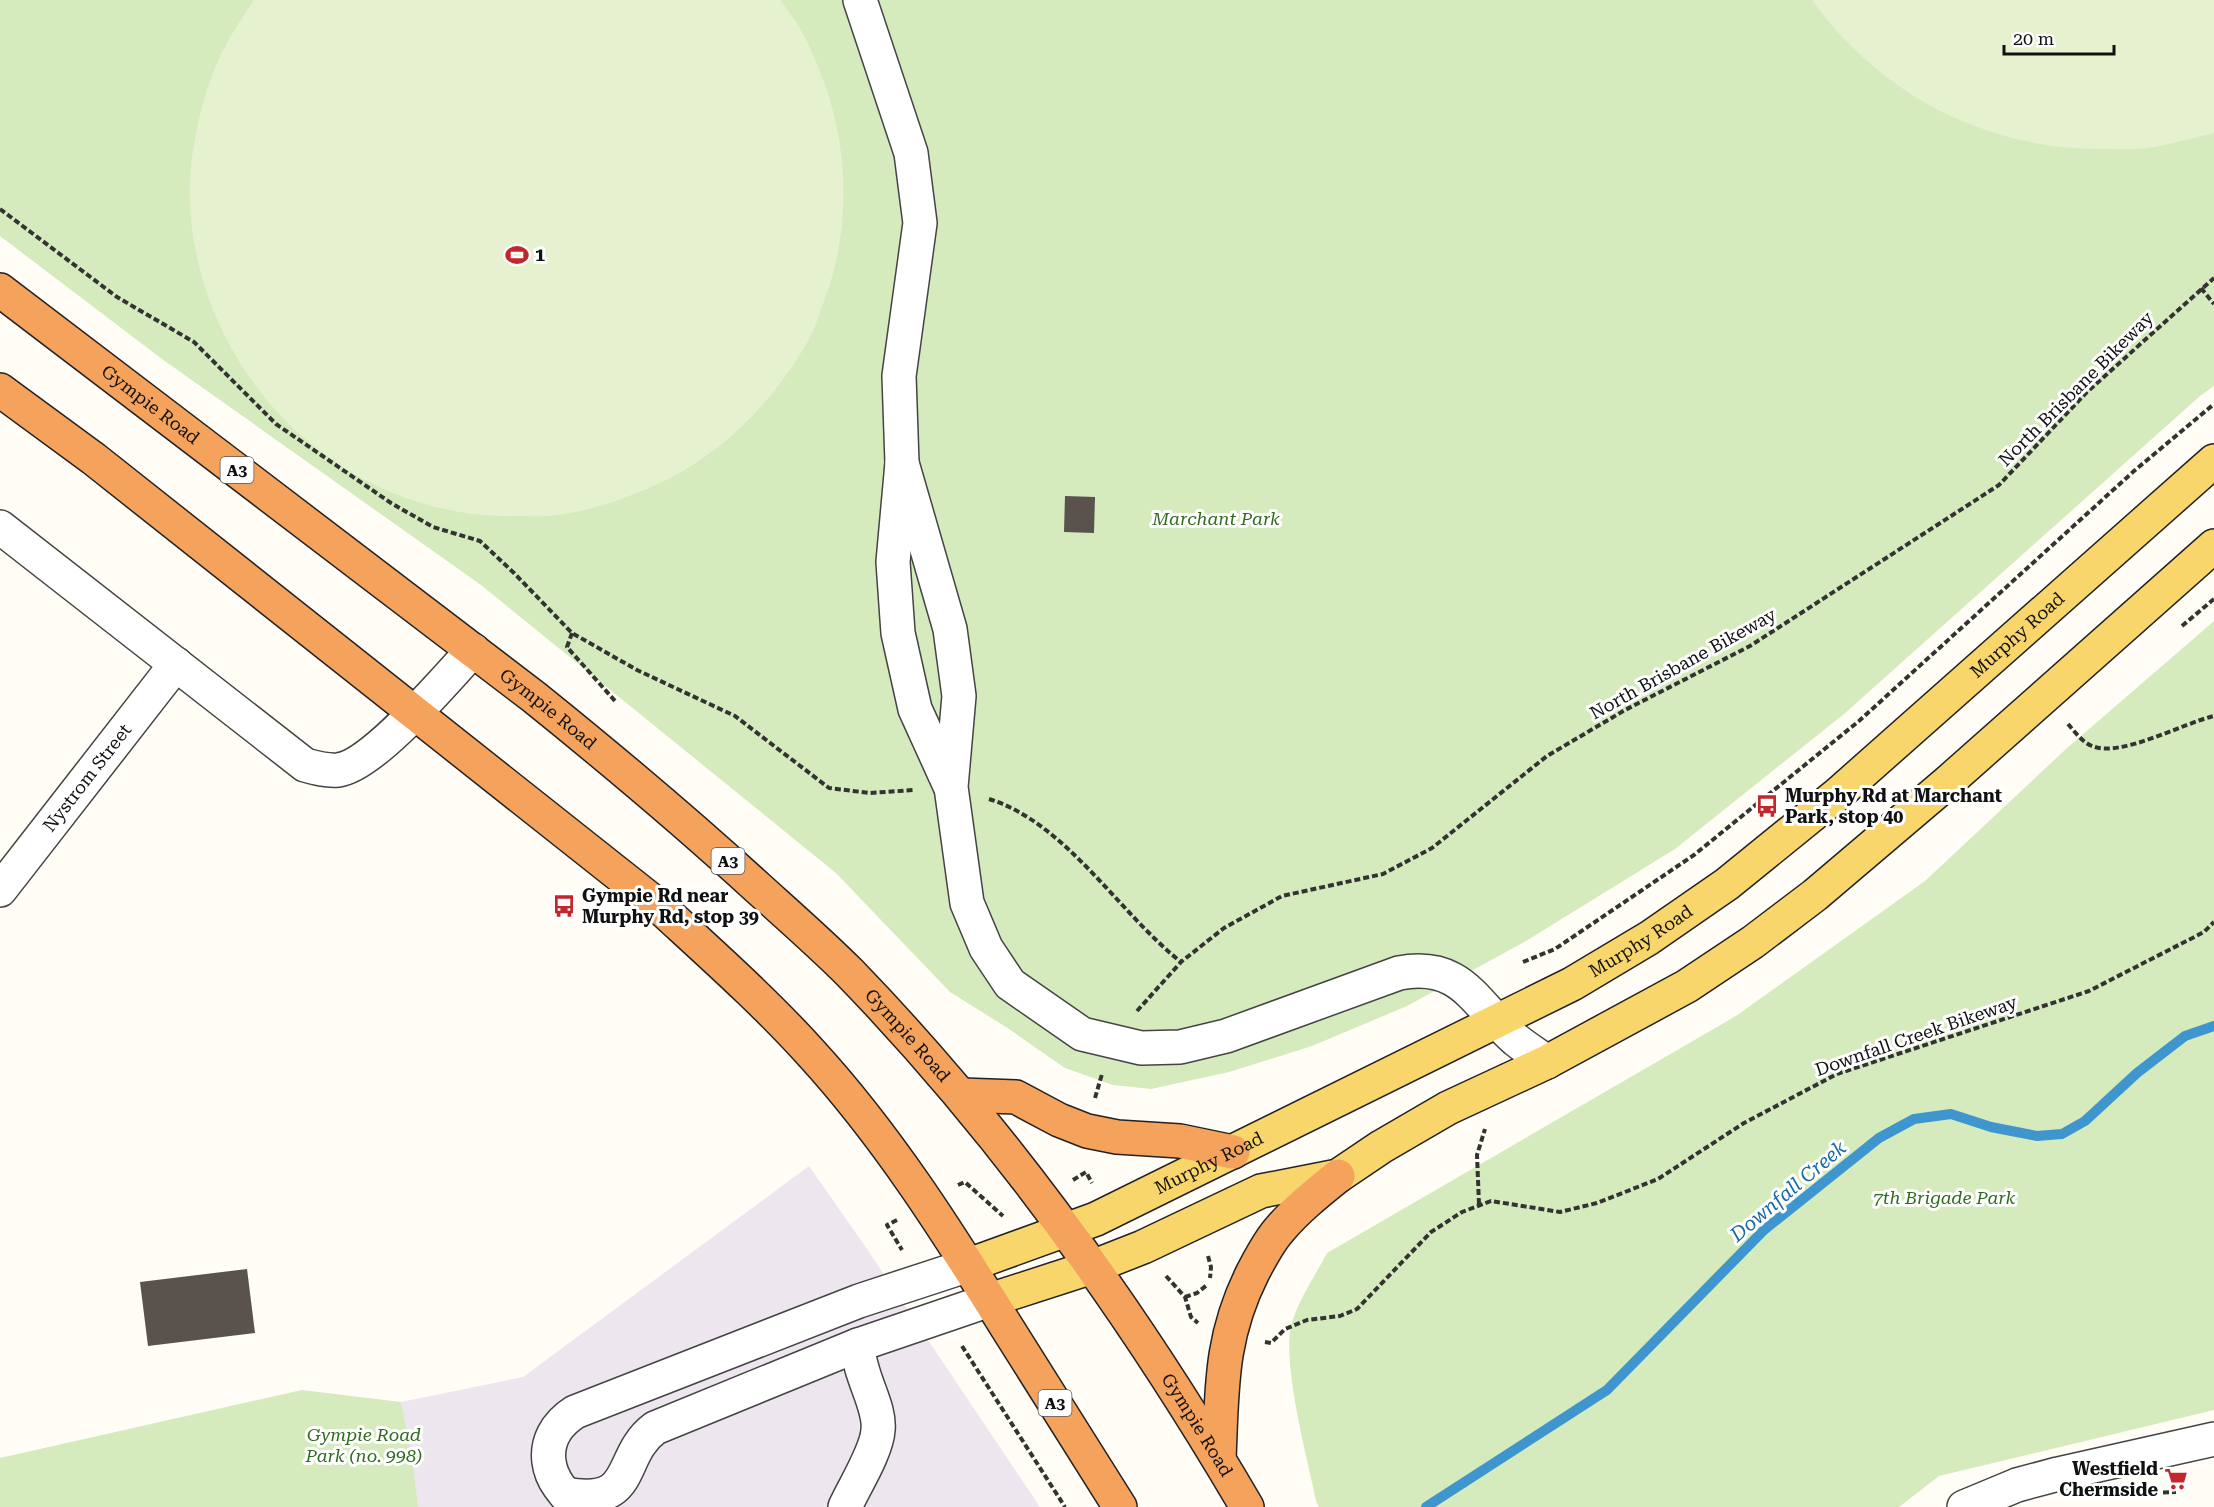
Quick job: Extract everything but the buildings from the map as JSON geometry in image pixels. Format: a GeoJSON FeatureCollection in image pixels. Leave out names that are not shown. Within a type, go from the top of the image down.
{"type":"FeatureCollection","features":[{"type":"Feature","properties":{"kind":"highway","name":"Gympie Road"},"geometry":{"type":"LineString","coordinates":[[0,290],[473,650],[602,752],[689,825],[849,972],[962,1095],[1066,1231],[1175,1389],[1247,1507]]}},
{"type":"Feature","properties":{"kind":"highway","name":"A3"},"geometry":{"type":"LineString","coordinates":[[0,390],[94,459],[661,908],[782,1023],[812,1054],[893,1155],[969,1265],[1120,1507]]}},
{"type":"Feature","properties":{"kind":"highway"},"geometry":{"type":"LineString","coordinates":[[962,1095],[1016,1097],[1059,1120],[1087,1131],[1117,1137],[1180,1141],[1233,1152]]}},
{"type":"Feature","properties":{"kind":"highway"},"geometry":{"type":"LineString","coordinates":[[1219,1459],[1226,1349],[1246,1285],[1264,1250],[1278,1230],[1301,1206],[1338,1176]]}},
{"type":"Feature","properties":{"kind":"main road","name":"Murphy Road"},"geometry":{"type":"LineString","coordinates":[[969,1265],[1095,1219],[1572,984],[1649,938],[1727,884],[1838,794],[2214,461]]}},
{"type":"Feature","properties":{"kind":"main road"},"geometry":{"type":"LineString","coordinates":[[990,1300],[1092,1267],[1143,1247],[1261,1191],[1338,1176],[1448,1108],[1547,1062],[1688,986],[1753,942],[1815,895],[1948,782],[2214,546]]}},
{"type":"Feature","properties":{"kind":"street"},"geometry":{"type":"LineString","coordinates":[[860,0],[911,153],[920,223],[899,376],[902,463],[893,562],[898,633],[915,709],[951,787]]}},
{"type":"Feature","properties":{"kind":"street"},"geometry":{"type":"LineString","coordinates":[[902,463],[950,629],[959,696],[951,787],[967,903],[986,948],[1010,984],[1082,1034],[1141,1048],[1180,1047],[1226,1036],[1399,973],[1418,969],[1452,978],[1467,988],[1516,1040],[1547,1062]]}},
{"type":"Feature","properties":{"kind":"street"},"geometry":{"type":"LineString","coordinates":[[0,527],[305,765],[339,770],[354,763],[381,744],[415,714],[473,650]]}},
{"type":"Feature","properties":{"kind":"street","name":"Nystrom Street"},"geometry":{"type":"LineString","coordinates":[[0,890],[176,664]]}},
{"type":"Feature","properties":{"kind":"street"},"geometry":{"type":"LineString","coordinates":[[969,1265],[859,1300],[575,1412],[555,1428],[548,1449],[552,1472],[574,1500],[615,1489],[622,1483],[638,1445],[655,1428],[858,1345],[990,1300]]}},
{"type":"Feature","properties":{"kind":"street"},"geometry":{"type":"LineString","coordinates":[[845,1507],[876,1442],[879,1429],[877,1415],[860,1368],[858,1345]]}},
{"type":"Feature","properties":{"kind":"street"},"geometry":{"type":"LineString","coordinates":[[1964,1507],[2017,1485],[2214,1440]]}},
{"type":"Feature","properties":{"kind":"path"},"geometry":{"type":"LineString","coordinates":[[0,209],[117,297],[194,342],[243,392],[285,430],[391,503],[433,526],[480,541],[572,633],[637,670],[735,716],[829,788],[870,793],[951,787],[1004,804],[1060,840],[1158,943],[1181,962]]}},
{"type":"Feature","properties":{"kind":"path","name":"North Brisbane Bikeway"},"geometry":{"type":"LineString","coordinates":[[1111,1042],[1181,962],[1224,928],[1282,896],[1383,874],[1432,848],[1546,756],[1625,710],[1750,646],[1871,570],[1999,485],[2087,392],[2214,278]]}},
{"type":"Feature","properties":{"kind":"path"},"geometry":{"type":"LineString","coordinates":[[2201,288],[2214,304]]}},
{"type":"Feature","properties":{"kind":"path"},"geometry":{"type":"LineString","coordinates":[[1523,962],[1555,949],[1703,847],[1859,721],[2134,471],[2214,404]]}},
{"type":"Feature","properties":{"kind":"path"},"geometry":{"type":"LineString","coordinates":[[2179,628],[2214,599]]}},
{"type":"Feature","properties":{"kind":"path"},"geometry":{"type":"LineString","coordinates":[[572,633],[567,647],[615,701]]}},
{"type":"Feature","properties":{"kind":"path"},"geometry":{"type":"LineString","coordinates":[[2065,721],[2093,747],[2110,749],[2147,740],[2214,716]]}},
{"type":"Feature","properties":{"kind":"path","name":"Downfall Creek Bikeway"},"geometry":{"type":"LineString","coordinates":[[1256,1341],[1271,1343],[1285,1329],[1307,1320],[1340,1316],[1356,1309],[1431,1232],[1461,1212],[1491,1201],[1560,1212],[1597,1203],[1658,1179],[1744,1123],[1837,1074],[2089,991],[2204,932],[2214,922]]}},
{"type":"Feature","properties":{"kind":"path"},"geometry":{"type":"LineString","coordinates":[[1479,1205],[1477,1155],[1497,1085]]}},
{"type":"Feature","properties":{"kind":"path"},"geometry":{"type":"LineString","coordinates":[[1072,1181],[1086,1172],[1096,1190]]}},
{"type":"Feature","properties":{"kind":"path"},"geometry":{"type":"LineString","coordinates":[[952,1189],[965,1182],[1008,1220]]}},
{"type":"Feature","properties":{"kind":"path"},"geometry":{"type":"LineString","coordinates":[[900,1218],[887,1226],[903,1252]]}},
{"type":"Feature","properties":{"kind":"path"},"geometry":{"type":"LineString","coordinates":[[1185,1297],[1205,1288],[1210,1276],[1211,1267],[1196,1222]]}},
{"type":"Feature","properties":{"kind":"path"},"geometry":{"type":"LineString","coordinates":[[1161,1270],[1185,1297],[1191,1317],[1204,1325]]}},
{"type":"Feature","properties":{"kind":"path"},"geometry":{"type":"LineString","coordinates":[[960,1344],[1065,1507]]}},
{"type":"Feature","properties":{"kind":"shaded area"},"geometry":{"type":"Polygon","coordinates":[[[809,1166],[1040,1507],[417,1507],[401,1402],[523,1377],[809,1166]]]}},
{"type":"Feature","properties":{"kind":"green space","name":"Marchant Park"},"geometry":{"type":"Polygon","coordinates":[[[0,0],[2214,0],[2214,386],[2200,396],[1844,714],[1675,849],[1526,941],[1407,1006],[1312,1046],[1229,1072],[1151,1089],[1113,1085],[1065,1068],[950,992],[836,873],[481,585],[162,359],[0,236],[0,0]]]}},
{"type":"Feature","properties":{"kind":"green space","name":"1"},"geometry":{"type":"Polygon","coordinates":[[[254,0],[780,0],[805,38],[827,91],[841,151],[843,181],[840,242],[833,272],[813,332],[794,364],[761,407],[722,444],[700,460],[641,491],[581,511],[552,516],[472,514],[425,504],[381,488],[340,465],[302,436],[269,403],[241,364],[218,321],[204,284],[195,246],[190,187],[199,119],[208,86],[220,56],[254,0]]]}},
{"type":"Feature","properties":{"kind":"green space"},"geometry":{"type":"Polygon","coordinates":[[[1812,0],[2214,0],[2214,133],[2147,148],[2110,149],[2066,147],[2023,141],[1982,129],[1943,112],[1905,91],[1871,65],[1840,34],[1812,0]]]}},
{"type":"Feature","properties":{"kind":"green space","name":"7th Brigade Park"},"geometry":{"type":"Polygon","coordinates":[[[2214,621],[2214,1410],[1939,1476],[1899,1507],[1319,1507],[1296,1408],[1292,1382],[1290,1336],[1296,1310],[1327,1253],[1736,1016],[1925,881],[2066,749],[2214,621]]]}},
{"type":"Feature","properties":{"kind":"green space","name":"Gympie Road Park (no. 998)"},"geometry":{"type":"Polygon","coordinates":[[[302,1390],[401,1402],[412,1456],[418,1507],[0,1507],[0,1458],[302,1390]]]}},
{"type":"Feature","properties":{"kind":"waterway","name":"Downfall Creek"},"geometry":{"type":"LineString","coordinates":[[1426,1507],[1607,1390],[1764,1230],[1879,1138],[1914,1119],[1951,1114],[1991,1127],[2037,1136],[2062,1134],[2085,1121],[2137,1073],[2185,1036],[2214,1026]]}},
{"type":"Feature","properties":{"kind":"place","name":"1"},"geometry":{"type":"Point","coordinates":[517,255]}},
{"type":"Feature","properties":{"kind":"place","name":"Murphy Rd at Marchant Park, stop 40"},"geometry":{"type":"Point","coordinates":[1767,806]}},
{"type":"Feature","properties":{"kind":"place","name":"Gympie Rd near Murphy Rd, stop 39"},"geometry":{"type":"Point","coordinates":[564,906]}},
{"type":"Feature","properties":{"kind":"place","name":"Westfield Chermside"},"geometry":{"type":"Point","coordinates":[2176,1479]}}]}
